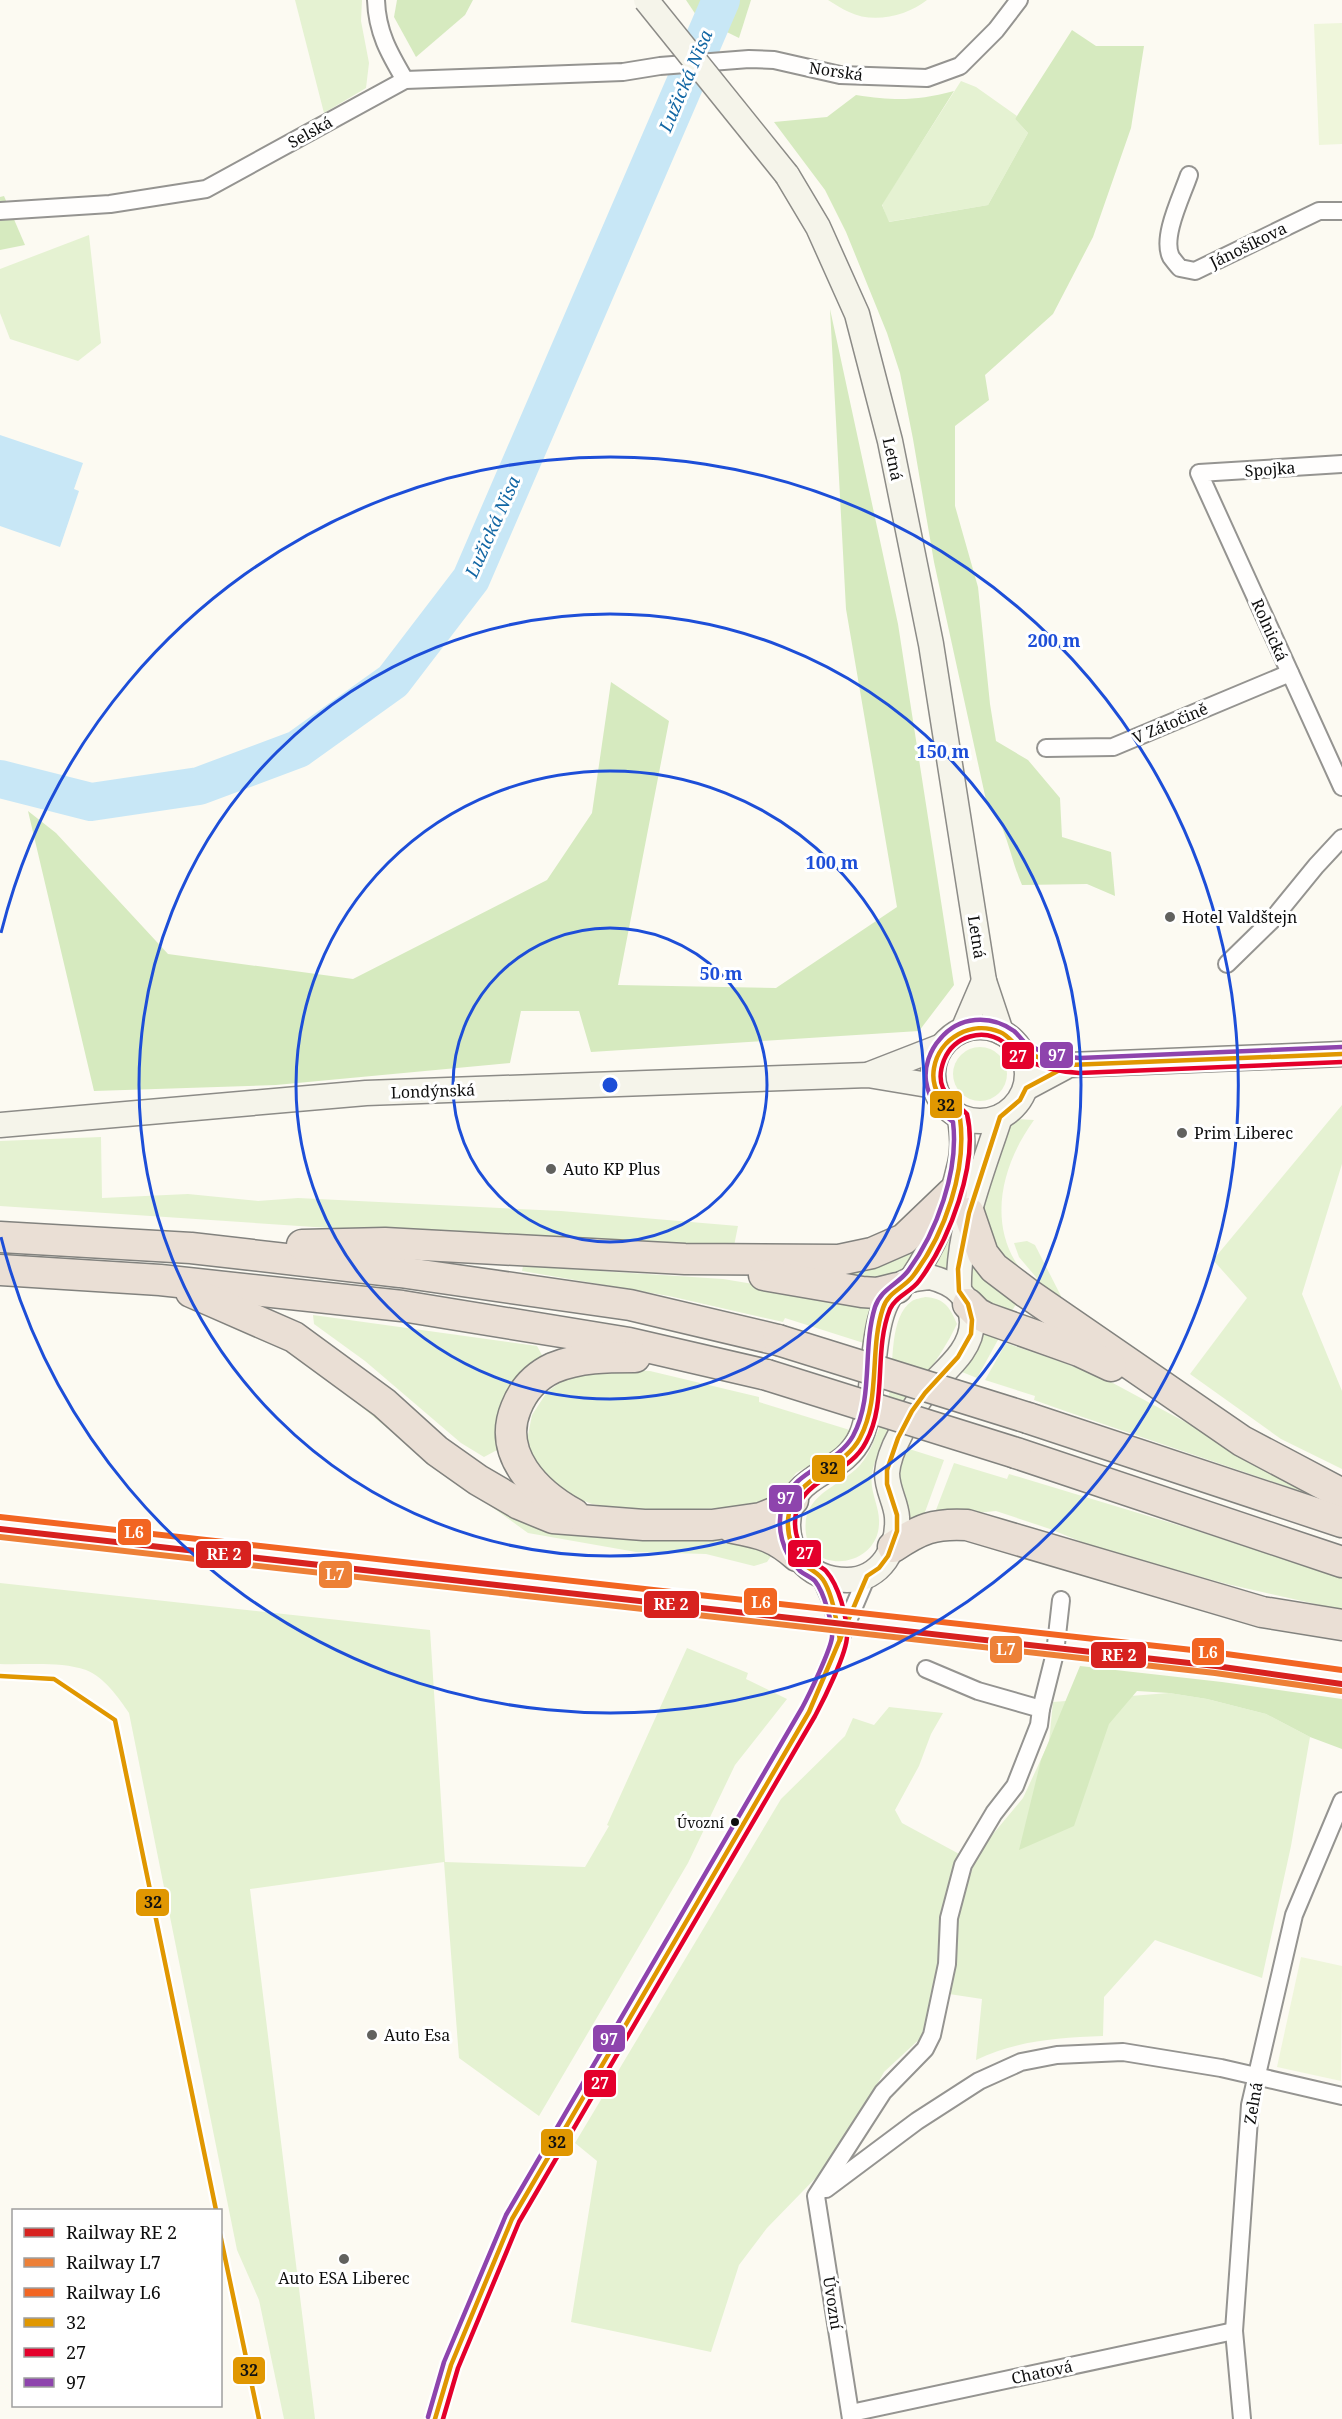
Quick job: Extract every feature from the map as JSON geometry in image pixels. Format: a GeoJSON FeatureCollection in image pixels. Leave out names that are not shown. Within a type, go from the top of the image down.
{"type":"FeatureCollection","features":[{"type":"Feature","properties":{"kind":"highway"},"geometry":{"type":"LineString","coordinates":[[191,1248],[385,1243],[685,1259],[839,1260],[872,1252],[904,1239],[961,1203],[983,1254],[994,1268],[1242,1441],[1342,1494]]}},
{"type":"Feature","properties":{"kind":"highway"},"geometry":{"type":"LineString","coordinates":[[0,1237],[191,1248],[400,1272],[630,1305],[778,1340],[1028,1418],[1342,1522]]}},
{"type":"Feature","properties":{"kind":"highway"},"geometry":{"type":"LineString","coordinates":[[685,1259],[862,1292],[878,1293],[904,1284]]}},
{"type":"Feature","properties":{"kind":"highway"},"geometry":{"type":"LineString","coordinates":[[0,1270],[160,1280],[402,1306],[628,1342],[767,1375],[1016,1452],[1342,1562]]}},
{"type":"Feature","properties":{"kind":"highway"},"geometry":{"type":"LineString","coordinates":[[160,1280],[294,1337],[384,1403],[437,1450],[478,1480],[519,1504],[553,1518],[644,1525],[712,1525],[761,1518],[781,1510],[793,1500]]}},
{"type":"Feature","properties":{"kind":"highway"},"geometry":{"type":"LineString","coordinates":[[964,1298],[986,1318],[1079,1351],[1187,1403]]}},
{"type":"Feature","properties":{"kind":"highway"},"geometry":{"type":"LineString","coordinates":[[590,1522],[559,1506],[523,1472],[512,1445],[511,1431],[513,1416],[520,1398],[532,1382],[552,1369],[581,1360],[687,1356]]}},
{"type":"Feature","properties":{"kind":"highway"},"geometry":{"type":"LineString","coordinates":[[712,1525],[759,1532],[781,1541],[797,1556]]}},
{"type":"Feature","properties":{"kind":"highway"},"geometry":{"type":"LineString","coordinates":[[893,1547],[931,1526],[967,1525],[1262,1612],[1342,1625]]}},
{"type":"Feature","properties":{"kind":"street"},"geometry":{"type":"LineString","coordinates":[[376,0],[376,20],[387,51],[405,81]]}},
{"type":"Feature","properties":{"kind":"street","name":"Letná"},"geometry":{"type":"LineString","coordinates":[[646,0],[787,175],[818,227],[858,314],[890,441],[931,644],[984,981],[1002,1032]]}},
{"type":"Feature","properties":{"kind":"street","name":"Norská"},"geometry":{"type":"LineString","coordinates":[[623,72],[660,66],[748,59],[774,60],[840,75],[927,78],[960,66],[996,30],[1019,0]]}},
{"type":"Feature","properties":{"kind":"street","name":"Selská"},"geometry":{"type":"LineString","coordinates":[[0,211],[110,204],[206,189],[405,81],[623,72]]}},
{"type":"Feature","properties":{"kind":"street","name":"Jánošíkova"},"geometry":{"type":"LineString","coordinates":[[1190,175],[1170,227],[1171,256],[1180,268],[1195,271],[1319,211],[1342,211]]}},
{"type":"Feature","properties":{"kind":"street","name":"Spojka"},"geometry":{"type":"LineString","coordinates":[[1199,473],[1342,464]]}},
{"type":"Feature","properties":{"kind":"street","name":"Rolnická"},"geometry":{"type":"LineString","coordinates":[[1199,473],[1342,787]]}},
{"type":"Feature","properties":{"kind":"street","name":"V Zátočině"},"geometry":{"type":"LineString","coordinates":[[1046,748],[1113,747],[1290,673]]}},
{"type":"Feature","properties":{"kind":"street"},"geometry":{"type":"LineString","coordinates":[[1227,964],[1272,920],[1342,838]]}},
{"type":"Feature","properties":{"kind":"street","name":"Letná"},"geometry":{"type":"LineString","coordinates":[[963,1030],[984,981]]}},
{"type":"Feature","properties":{"kind":"street"},"geometry":{"type":"LineString","coordinates":[[942,1046],[933,1072],[934,1086],[940,1099],[960,1118],[988,1121],[1000,1117],[1020,1100],[1026,1088],[1027,1068],[1021,1050],[1002,1032],[982,1028],[963,1030]]}},
{"type":"Feature","properties":{"kind":"street","name":"Londýnská"},"geometry":{"type":"LineString","coordinates":[[868,1075],[942,1046],[963,1030]]}},
{"type":"Feature","properties":{"kind":"street"},"geometry":{"type":"LineString","coordinates":[[1021,1050],[1069,1065],[1342,1054]]}},
{"type":"Feature","properties":{"kind":"street"},"geometry":{"type":"LineString","coordinates":[[1026,1088],[1069,1065]]}},
{"type":"Feature","properties":{"kind":"street","name":"Londýnská"},"geometry":{"type":"LineString","coordinates":[[0,1125],[366,1093],[868,1075],[934,1086]]}},
{"type":"Feature","properties":{"kind":"street"},"geometry":{"type":"LineString","coordinates":[[960,1118],[961,1203],[958,1269],[964,1298],[972,1320],[971,1334],[958,1357],[924,1393],[912,1412],[892,1455],[887,1470],[887,1484],[897,1515],[897,1531],[893,1547],[879,1568],[867,1576],[844,1580],[820,1576],[797,1556],[791,1544],[788,1516],[793,1500],[802,1486],[843,1461],[860,1438],[868,1419],[872,1399],[874,1360],[883,1307],[922,1263],[933,1241],[961,1203],[1000,1117]]}},
{"type":"Feature","properties":{"kind":"street"},"geometry":{"type":"LineString","coordinates":[[904,1284],[930,1277],[948,1282],[964,1298]]}},
{"type":"Feature","properties":{"kind":"street"},"geometry":{"type":"LineString","coordinates":[[820,1576],[833,1605],[840,1640]]}},
{"type":"Feature","properties":{"kind":"street"},"geometry":{"type":"LineString","coordinates":[[435,2419],[451,2365],[512,2219],[809,1712],[867,1576]]}},
{"type":"Feature","properties":{"kind":"street"},"geometry":{"type":"LineString","coordinates":[[816,2196],[883,2092],[925,2049],[932,2035],[947,1964],[950,1918],[963,1865],[994,1813],[1015,1786],[1039,1725],[1055,1653],[1062,1600]]}},
{"type":"Feature","properties":{"kind":"street"},"geometry":{"type":"LineString","coordinates":[[926,1669],[978,1691],[1041,1709]]}},
{"type":"Feature","properties":{"kind":"street","name":"Zelná"},"geometry":{"type":"LineString","coordinates":[[1242,2419],[1234,2331],[1250,2105],[1294,1915],[1342,1801]]}},
{"type":"Feature","properties":{"kind":"street"},"geometry":{"type":"LineString","coordinates":[[816,2196],[917,2121],[979,2081],[1021,2062],[1057,2055],[1123,2052],[1221,2068],[1342,2096]]}},
{"type":"Feature","properties":{"kind":"street","name":"Úvozní"},"geometry":{"type":"LineString","coordinates":[[816,2196],[851,2416]]}},
{"type":"Feature","properties":{"kind":"street","name":"Chatová"},"geometry":{"type":"LineString","coordinates":[[851,2416],[1234,2331]]}},
{"type":"Feature","properties":{"kind":"green space"},"geometry":{"type":"Polygon","coordinates":[[[295,0],[362,0],[361,21],[369,63],[366,88],[324,113],[295,0]]]}},
{"type":"Feature","properties":{"kind":"green space"},"geometry":{"type":"Polygon","coordinates":[[[397,0],[473,0],[465,15],[416,57],[394,17],[397,0]]]}},
{"type":"Feature","properties":{"kind":"green space"},"geometry":{"type":"Polygon","coordinates":[[[686,0],[751,0],[739,38],[698,18],[686,0]]]}},
{"type":"Feature","properties":{"kind":"green space"},"geometry":{"type":"Polygon","coordinates":[[[828,0],[927,0],[900,14],[879,18],[858,16],[828,0]]]}},
{"type":"Feature","properties":{"kind":"green space"},"geometry":{"type":"Polygon","coordinates":[[[1342,23],[1342,144],[1319,145],[1314,24],[1342,23]]]}},
{"type":"Feature","properties":{"kind":"green space"},"geometry":{"type":"Polygon","coordinates":[[[1072,30],[1096,46],[1144,46],[1131,128],[1093,237],[1053,314],[985,375],[989,400],[955,426],[955,506],[978,587],[996,741],[1028,760],[1060,798],[1062,837],[1111,852],[1115,896],[1087,884],[1022,885],[1003,830],[986,800],[934,562],[900,373],[887,333],[846,232],[825,190],[774,122],[827,117],[856,95],[905,99],[954,91],[882,205],[889,222],[988,205],[1028,133],[1015,119],[1072,30]]]}},
{"type":"Feature","properties":{"kind":"green space"},"geometry":{"type":"Polygon","coordinates":[[[961,81],[976,87],[1017,116],[1015,119],[1028,133],[988,205],[888,222],[882,204],[961,81]]]}},
{"type":"Feature","properties":{"kind":"green space"},"geometry":{"type":"Polygon","coordinates":[[[4,196],[25,245],[0,250],[0,197],[4,196]]]}},
{"type":"Feature","properties":{"kind":"green space"},"geometry":{"type":"Polygon","coordinates":[[[89,235],[101,343],[78,361],[10,339],[0,313],[0,269],[89,235]]]}},
{"type":"Feature","properties":{"kind":"green space"},"geometry":{"type":"Polygon","coordinates":[[[830,309],[898,624],[954,985],[919,1031],[591,1052],[579,1011],[521,1011],[510,1063],[276,1085],[94,1091],[28,811],[56,833],[168,954],[353,979],[547,880],[592,813],[611,682],[669,721],[618,985],[776,988],[897,907],[846,609],[830,309]]]}},
{"type":"Feature","properties":{"kind":"green space"},"geometry":{"type":"Polygon","coordinates":[[[975,1047],[985,1047],[995,1051],[1003,1059],[1007,1074],[1003,1089],[995,1097],[985,1101],[975,1101],[965,1097],[957,1089],[953,1079],[953,1069],[957,1059],[965,1051],[975,1047]]]}},
{"type":"Feature","properties":{"kind":"green space"},"geometry":{"type":"Polygon","coordinates":[[[1342,1105],[1342,1164],[1302,1294],[1342,1391],[1342,1469],[1281,1439],[1190,1374],[1247,1298],[1213,1260],[1342,1105]]]}},
{"type":"Feature","properties":{"kind":"green space"},"geometry":{"type":"Polygon","coordinates":[[[1017,1119],[1034,1120],[1015,1152],[1008,1170],[1004,1188],[1002,1225],[1015,1261],[1031,1284],[992,1253],[981,1213],[1008,1127],[1017,1119]]]}},
{"type":"Feature","properties":{"kind":"green space"},"geometry":{"type":"Polygon","coordinates":[[[101,1137],[102,1198],[188,1194],[258,1201],[298,1198],[561,1211],[738,1226],[734,1246],[680,1245],[314,1227],[0,1206],[0,1141],[101,1137]]]}},
{"type":"Feature","properties":{"kind":"green space"},"geometry":{"type":"Polygon","coordinates":[[[969,1189],[945,1274],[927,1271],[969,1189]]]}},
{"type":"Feature","properties":{"kind":"green space"},"geometry":{"type":"Polygon","coordinates":[[[1027,1241],[1035,1245],[1061,1296],[1056,1301],[1019,1257],[1014,1243],[1027,1241]]]}},
{"type":"Feature","properties":{"kind":"green space"},"geometry":{"type":"Polygon","coordinates":[[[921,1243],[923,1246],[898,1276],[864,1285],[835,1271],[921,1243]]]}},
{"type":"Feature","properties":{"kind":"green space"},"geometry":{"type":"Polygon","coordinates":[[[971,1259],[1018,1301],[1007,1319],[969,1291],[971,1259]]]}},
{"type":"Feature","properties":{"kind":"green space"},"geometry":{"type":"Polygon","coordinates":[[[523,1266],[723,1279],[874,1304],[870,1345],[785,1318],[783,1322],[669,1296],[522,1271],[523,1266]]]}},
{"type":"Feature","properties":{"kind":"green space"},"geometry":{"type":"Polygon","coordinates":[[[925,1297],[937,1299],[945,1304],[957,1324],[942,1352],[897,1418],[873,1468],[871,1480],[879,1517],[876,1538],[869,1549],[858,1557],[845,1561],[832,1561],[820,1556],[811,1548],[806,1534],[806,1520],[810,1508],[825,1491],[856,1469],[868,1453],[887,1404],[899,1318],[912,1301],[925,1297]]]}},
{"type":"Feature","properties":{"kind":"green space"},"geometry":{"type":"Polygon","coordinates":[[[313,1315],[537,1346],[542,1355],[520,1376],[506,1396],[499,1420],[497,1450],[484,1457],[461,1443],[365,1361],[314,1324],[313,1315]]]}},
{"type":"Feature","properties":{"kind":"green space"},"geometry":{"type":"Polygon","coordinates":[[[261,1329],[552,1525],[591,1536],[626,1540],[749,1539],[769,1548],[771,1556],[767,1562],[754,1566],[706,1554],[636,1552],[528,1533],[417,1453],[314,1367],[289,1352],[258,1339],[261,1329]]]}},
{"type":"Feature","properties":{"kind":"green space"},"geometry":{"type":"Polygon","coordinates":[[[985,1334],[999,1338],[977,1378],[957,1370],[985,1334]]]}},
{"type":"Feature","properties":{"kind":"green space"},"geometry":{"type":"Polygon","coordinates":[[[1006,1343],[1111,1382],[1319,1494],[1315,1496],[1068,1412],[1034,1400],[1035,1396],[985,1380],[1006,1343]]]}},
{"type":"Feature","properties":{"kind":"green space"},"geometry":{"type":"Polygon","coordinates":[[[600,1368],[650,1371],[759,1397],[759,1402],[853,1431],[832,1455],[796,1473],[782,1492],[768,1504],[747,1508],[630,1510],[592,1504],[561,1492],[535,1466],[527,1440],[532,1415],[547,1392],[569,1376],[600,1368]]]}},
{"type":"Feature","properties":{"kind":"green space"},"geometry":{"type":"Polygon","coordinates":[[[906,1448],[944,1460],[925,1512],[926,1519],[908,1526],[899,1487],[900,1470],[906,1448]]]}},
{"type":"Feature","properties":{"kind":"green space"},"geometry":{"type":"Polygon","coordinates":[[[954,1463],[1007,1479],[1009,1474],[1342,1578],[1342,1610],[1227,1584],[1099,1549],[1050,1529],[996,1511],[937,1517],[936,1510],[954,1463]]]}},
{"type":"Feature","properties":{"kind":"green space"},"geometry":{"type":"Polygon","coordinates":[[[0,1583],[430,1630],[445,1862],[585,1867],[609,1826],[607,1825],[687,1648],[748,1673],[746,1679],[787,1699],[735,1765],[688,1863],[539,2116],[459,2058],[444,1862],[250,1889],[315,2419],[284,2419],[259,2300],[237,2250],[129,1713],[105,1683],[86,1670],[54,1664],[0,1664],[0,1583]]]}},
{"type":"Feature","properties":{"kind":"green space"},"geometry":{"type":"Polygon","coordinates":[[[1080,1666],[1222,1682],[1342,1699],[1342,1749],[1310,1737],[1266,1714],[1207,1699],[1137,1691],[1109,1724],[1074,1826],[1019,1850],[1041,1760],[1080,1666]]]}},
{"type":"Feature","properties":{"kind":"green space"},"geometry":{"type":"Polygon","coordinates":[[[1169,1693],[1207,1699],[1266,1714],[1310,1737],[1291,1846],[1262,1978],[1155,1940],[1104,1997],[1103,2036],[1038,2041],[1007,2048],[976,2060],[982,1999],[949,1994],[959,1907],[978,1852],[1023,1798],[1049,1742],[1053,1702],[1169,1693]]]}},
{"type":"Feature","properties":{"kind":"green space"},"geometry":{"type":"Polygon","coordinates":[[[889,1707],[943,1713],[931,1734],[919,1766],[895,1810],[902,1823],[961,1855],[943,1936],[926,2033],[884,2072],[837,2156],[767,2228],[739,2265],[711,2352],[571,2322],[597,2161],[575,2143],[781,1799],[845,1736],[853,1718],[874,1725],[889,1707]]]}},
{"type":"Feature","properties":{"kind":"green space"},"geometry":{"type":"Polygon","coordinates":[[[1301,1957],[1342,1966],[1341,2081],[1277,2067],[1301,1957]]]}},
{"type":"Feature","properties":{"kind":"water"},"geometry":{"type":"Polygon","coordinates":[[[0,435],[83,463],[74,489],[79,491],[60,547],[0,526],[0,435]]]}},
{"type":"Feature","properties":{"kind":"waterway","name":"Lužická Nisa"},"geometry":{"type":"LineString","coordinates":[[0,779],[91,802],[199,786],[298,749],[393,681],[471,579],[721,0]]}},
{"type":"Feature","properties":{"kind":"transit line","name":"97"},"geometry":{"type":"LineString","coordinates":[[428,2417],[444,2362],[506,2215],[802,1708],[828,1651],[832,1631],[825,1600],[815,1581],[800,1571],[789,1557],[780,1531],[781,1513],[788,1492],[796,1483],[846,1446],[853,1436],[866,1389],[869,1339],[875,1307],[885,1291],[904,1276],[919,1255],[944,1200],[953,1160],[954,1141],[953,1122],[935,1104],[929,1094],[926,1081],[927,1064],[936,1043],[956,1026],[965,1022],[985,1020],[1005,1026],[1014,1031],[1025,1043],[1039,1050],[1059,1056],[1080,1058],[1342,1047]]}},
{"type":"Feature","properties":{"kind":"transit line","name":"32"},"geometry":{"type":"LineString","coordinates":[[840,1640],[831,1596],[821,1577],[797,1556],[790,1538],[788,1520],[791,1505],[798,1494],[807,1484],[842,1459],[860,1438],[870,1407],[876,1340],[883,1308],[892,1294],[913,1276],[924,1259],[935,1241],[951,1201],[960,1159],[960,1118],[949,1108],[936,1090],[933,1076],[937,1057],[942,1048],[958,1034],[979,1028],[1004,1034],[1021,1050],[1030,1054],[1069,1065]]}},
{"type":"Feature","properties":{"kind":"transit line","name":"27"},"geometry":{"type":"LineString","coordinates":[[443,2419],[458,2368],[519,2222],[815,1716],[839,1664],[847,1636],[841,1602],[831,1577],[811,1561],[802,1549],[796,1533],[795,1517],[806,1493],[851,1460],[866,1442],[877,1410],[882,1342],[890,1309],[896,1301],[916,1285],[930,1264],[951,1224],[959,1201],[969,1156],[970,1134],[967,1114],[949,1097],[942,1085],[941,1070],[949,1052],[962,1040],[979,1035],[996,1038],[1017,1055],[1064,1072],[1342,1062]]}},
{"type":"Feature","properties":{"kind":"transit line","name":"32"},"geometry":{"type":"LineString","coordinates":[[435,2419],[451,2365],[512,2219],[809,1712],[867,1576],[879,1568],[888,1556],[897,1531],[897,1515],[887,1484],[887,1470],[898,1438],[912,1411],[958,1357],[971,1334],[972,1320],[968,1304],[959,1291],[958,1269],[969,1213],[1000,1117],[1020,1100],[1026,1088],[1069,1065],[1342,1054]]}},
{"type":"Feature","properties":{"kind":"transit line"},"geometry":{"type":"LineString","coordinates":[[0,1529],[1216,1666],[1342,1684]]}},
{"type":"Feature","properties":{"kind":"transit line","name":"32"},"geometry":{"type":"LineString","coordinates":[[0,1676],[54,1679],[115,1720],[216,2209]]}},
{"type":"Feature","properties":{"kind":"transit line","name":"32"},"geometry":{"type":"LineString","coordinates":[[222,2243],[259,2419]]}},
{"type":"Feature","properties":{"kind":"rail line","name":"L6"},"geometry":{"type":"LineString","coordinates":[[0,1517],[1219,1653],[1342,1670]]}},
{"type":"Feature","properties":{"kind":"rail line","name":"L7"},"geometry":{"type":"LineString","coordinates":[[0,1537],[1215,1673],[1341,1691]]}},
{"type":"Feature","properties":{"kind":"place","name":"Hotel Valdštejn"},"geometry":{"type":"Point","coordinates":[1170,917]}},
{"type":"Feature","properties":{"kind":"place","name":"Prim Liberec"},"geometry":{"type":"Point","coordinates":[1182,1133]}},
{"type":"Feature","properties":{"kind":"place","name":"Auto KP Plus"},"geometry":{"type":"Point","coordinates":[551,1169]}},
{"type":"Feature","properties":{"kind":"place","name":"Úvozní"},"geometry":{"type":"Point","coordinates":[735,1822]}},
{"type":"Feature","properties":{"kind":"place","name":"Auto Esa"},"geometry":{"type":"Point","coordinates":[372,2035]}},
{"type":"Feature","properties":{"kind":"place","name":"Auto ESA Liberec"},"geometry":{"type":"Point","coordinates":[344,2259]}}]}
